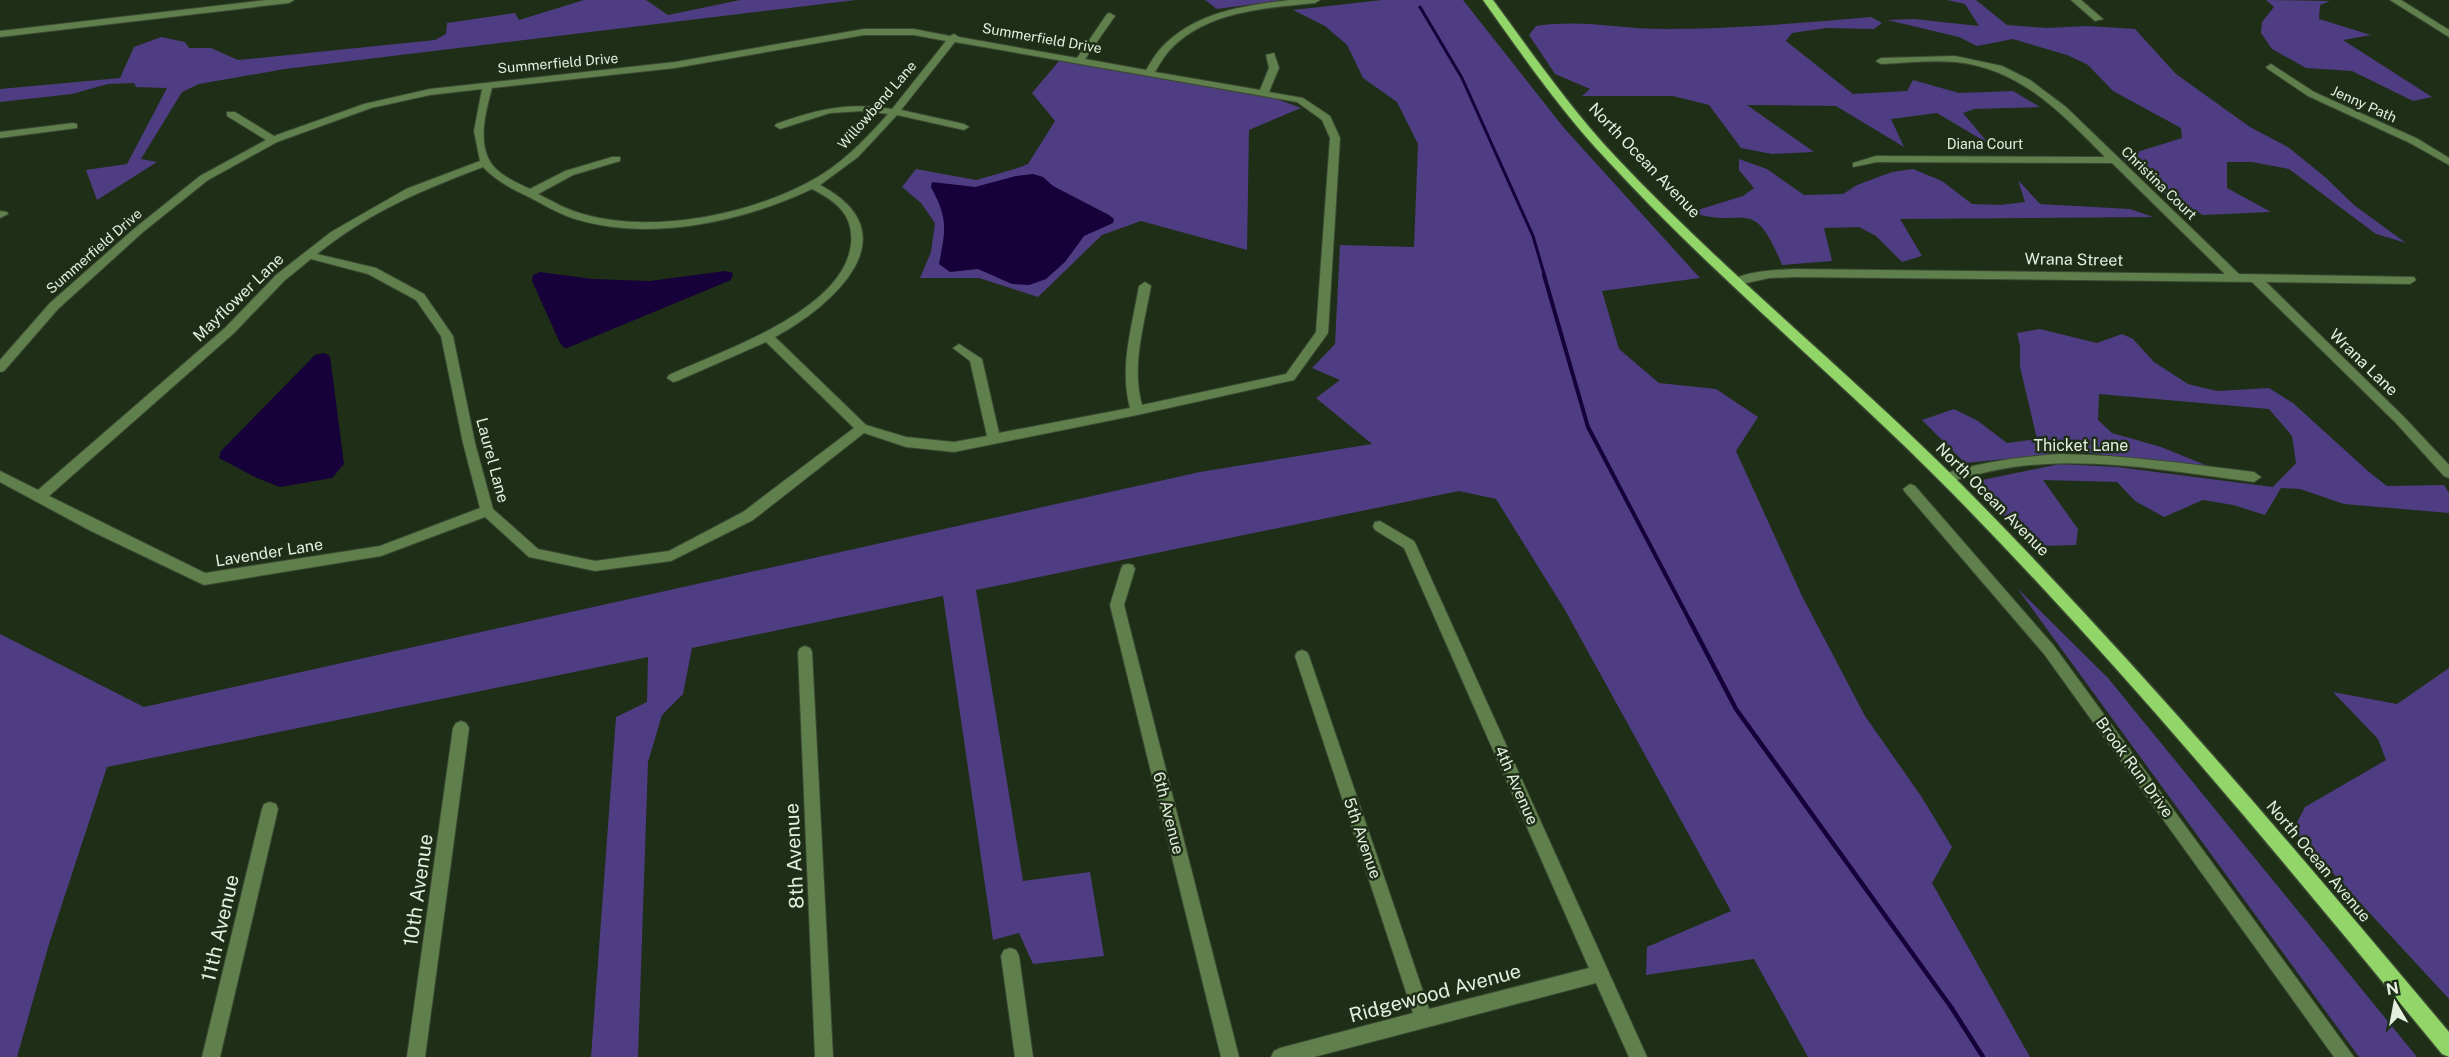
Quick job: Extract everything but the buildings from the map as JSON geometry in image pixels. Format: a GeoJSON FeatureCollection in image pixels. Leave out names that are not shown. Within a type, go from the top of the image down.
{"type":"FeatureCollection","features":[{"type":"Feature","properties":{"kind":"main road","name":"North Ocean Avenue"},"geometry":{"type":"LineString","coordinates":[[1488,0],[1558,96],[1609,155],[1945,478],[2066,602],[2191,739],[2449,1047]]}},
{"type":"Feature","properties":{"kind":"street"},"geometry":{"type":"LineString","coordinates":[[0,34],[289,0]]}},
{"type":"Feature","properties":{"kind":"street"},"geometry":{"type":"LineString","coordinates":[[1150,72],[1164,50],[1182,33],[1214,17],[1256,8],[1315,0]]}},
{"type":"Feature","properties":{"kind":"street"},"geometry":{"type":"LineString","coordinates":[[2076,0],[2098,18]]}},
{"type":"Feature","properties":{"kind":"street"},"geometry":{"type":"LineString","coordinates":[[2395,0],[2449,34]]}},
{"type":"Feature","properties":{"kind":"street"},"geometry":{"type":"LineString","coordinates":[[1080,60],[1110,16]]}},
{"type":"Feature","properties":{"kind":"street","name":"Summerfield Drive"},"geometry":{"type":"LineString","coordinates":[[0,368],[54,306],[139,230],[204,178],[273,140],[392,99],[488,85],[675,65],[864,32],[914,32],[954,37],[1300,100],[1326,118],[1335,138],[1322,333],[1290,377],[1137,411],[954,447],[906,442],[862,428],[766,335]]}},
{"type":"Feature","properties":{"kind":"street","name":"Willowbend Lane"},"geometry":{"type":"LineString","coordinates":[[485,163],[508,182],[529,194],[585,218],[614,223],[651,224],[683,223],[719,217],[770,203],[813,184],[849,160],[892,113],[954,37]]}},
{"type":"Feature","properties":{"kind":"street"},"geometry":{"type":"LineString","coordinates":[[1264,92],[1274,68],[1271,55]]}},
{"type":"Feature","properties":{"kind":"street","name":"Christina Court"},"geometry":{"type":"LineString","coordinates":[[1881,61],[1955,59],[1999,68],[2027,82],[2062,109],[2236,278]]}},
{"type":"Feature","properties":{"kind":"street","name":"Jenny Path"},"geometry":{"type":"LineString","coordinates":[[2271,67],[2311,94],[2414,141],[2449,162]]}},
{"type":"Feature","properties":{"kind":"street"},"geometry":{"type":"LineString","coordinates":[[485,163],[478,132],[488,85]]}},
{"type":"Feature","properties":{"kind":"street"},"geometry":{"type":"LineString","coordinates":[[780,126],[830,110],[861,109],[964,127]]}},
{"type":"Feature","properties":{"kind":"street"},"geometry":{"type":"LineString","coordinates":[[231,114],[273,140]]}},
{"type":"Feature","properties":{"kind":"street"},"geometry":{"type":"LineString","coordinates":[[0,135],[73,126]]}},
{"type":"Feature","properties":{"kind":"street"},"geometry":{"type":"LineString","coordinates":[[529,194],[569,173],[616,159]]}},
{"type":"Feature","properties":{"kind":"street","name":"Diana Court"},"geometry":{"type":"LineString","coordinates":[[1857,165],[1876,159],[2113,160]]}},
{"type":"Feature","properties":{"kind":"street","name":"Mayflower Lane"},"geometry":{"type":"LineString","coordinates":[[40,495],[230,330],[280,278],[308,255],[358,219],[391,200],[485,163]]}},
{"type":"Feature","properties":{"kind":"street"},"geometry":{"type":"LineString","coordinates":[[673,378],[766,335],[818,304],[849,268],[856,252],[857,231],[846,207],[813,184]]}},
{"type":"Feature","properties":{"kind":"street","name":"Laurel Lane"},"geometry":{"type":"LineString","coordinates":[[308,255],[372,271],[420,297],[447,336],[469,443],[487,511],[534,553],[595,566],[672,555],[748,516],[862,428]]}},
{"type":"Feature","properties":{"kind":"street","name":"Wrana Street"},"geometry":{"type":"LineString","coordinates":[[1738,281],[1769,274],[1794,273],[2410,280]]}},
{"type":"Feature","properties":{"kind":"street","name":"Wrana Lane"},"geometry":{"type":"LineString","coordinates":[[2254,277],[2400,420],[2449,473]]}},
{"type":"Feature","properties":{"kind":"street"},"geometry":{"type":"LineString","coordinates":[[1137,411],[1131,388],[1131,366],[1145,286]]}},
{"type":"Feature","properties":{"kind":"street"},"geometry":{"type":"LineString","coordinates":[[959,348],[976,359],[994,439]]}},
{"type":"Feature","properties":{"kind":"street","name":"Thicket Lane"},"geometry":{"type":"LineString","coordinates":[[1945,478],[1969,470],[2067,458],[2115,459],[2254,477]]}},
{"type":"Feature","properties":{"kind":"street","name":"Lavender Lane"},"geometry":{"type":"LineString","coordinates":[[0,476],[40,495],[94,526],[204,579],[381,551],[487,511]]}},
{"type":"Feature","properties":{"kind":"street","name":"Brook Run Drive"},"geometry":{"type":"LineString","coordinates":[[1910,489],[2049,650],[2345,1057]]}},
{"type":"Feature","properties":{"kind":"street","name":"4th Avenue"},"geometry":{"type":"LineString","coordinates":[[1380,526],[1409,545],[1638,1057]]}},
{"type":"Feature","properties":{"kind":"street","name":"6th Avenue"},"geometry":{"type":"LineString","coordinates":[[1128,569],[1117,605],[1230,1057]]}},
{"type":"Feature","properties":{"kind":"street","name":"8th Avenue"},"geometry":{"type":"LineString","coordinates":[[805,652],[824,1057]]}},
{"type":"Feature","properties":{"kind":"street","name":"5th Avenue"},"geometry":{"type":"LineString","coordinates":[[1302,656],[1424,1019]]}},
{"type":"Feature","properties":{"kind":"street","name":"10th Avenue"},"geometry":{"type":"LineString","coordinates":[[416,1057],[461,728]]}},
{"type":"Feature","properties":{"kind":"street","name":"11th Avenue"},"geometry":{"type":"LineString","coordinates":[[211,1057],[270,809]]}},
{"type":"Feature","properties":{"kind":"street"},"geometry":{"type":"LineString","coordinates":[[1010,956],[1024,1057]]}},
{"type":"Feature","properties":{"kind":"street","name":"Ridgewood Avenue"},"geometry":{"type":"LineString","coordinates":[[1280,1057],[1601,973]]}},
{"type":"Feature","properties":{"kind":"shaded area"},"geometry":{"type":"Polygon","coordinates":[[[584,0],[646,0],[668,15],[740,0],[856,0],[285,69],[199,84],[182,92],[141,159],[157,162],[97,200],[86,170],[127,164],[167,88],[136,87],[134,83],[108,84],[72,94],[0,102],[0,89],[120,78],[134,47],[161,37],[185,42],[189,48],[211,48],[238,60],[435,40],[446,34],[447,23],[515,13],[519,20],[584,0]]]}},
{"type":"Feature","properties":{"kind":"shaded area"},"geometry":{"type":"Polygon","coordinates":[[[1205,0],[1282,0],[1217,9],[1205,0]]]}},
{"type":"Feature","properties":{"kind":"shaded area"},"geometry":{"type":"Polygon","coordinates":[[[1382,0],[1463,0],[1564,128],[1700,278],[1602,291],[1619,349],[1659,383],[1716,389],[1758,417],[1736,451],[1802,596],[1865,716],[1921,796],[1952,847],[1932,883],[2030,1057],[1808,1057],[1754,959],[1646,975],[1647,947],[1731,911],[1565,610],[1496,499],[1459,491],[976,590],[1023,881],[1090,872],[1104,956],[1033,964],[1019,933],[993,940],[943,596],[692,648],[683,694],[662,715],[648,762],[638,1057],[591,1057],[616,717],[647,702],[648,657],[107,767],[49,944],[17,1057],[0,1057],[0,634],[144,707],[1200,472],[1372,444],[1316,398],[1340,380],[1312,368],[1335,344],[1340,245],[1414,247],[1418,144],[1397,102],[1363,78],[1347,45],[1325,26],[1293,10],[1382,0]]]}},
{"type":"Feature","properties":{"kind":"shaded area"},"geometry":{"type":"Polygon","coordinates":[[[1947,0],[1976,0],[2007,25],[2135,29],[2176,74],[2250,127],[2288,147],[2325,177],[2354,205],[2406,243],[2376,234],[2289,169],[2252,162],[2227,162],[2227,188],[2271,212],[2203,215],[2168,197],[2121,157],[2182,138],[2181,128],[2113,91],[2088,65],[2067,55],[2013,39],[1977,46],[1959,37],[1887,20],[1914,19],[1979,26],[1965,4],[1947,0]]]}},
{"type":"Feature","properties":{"kind":"shaded area"},"geometry":{"type":"Polygon","coordinates":[[[2266,0],[2330,1],[2320,5],[2319,19],[2371,35],[2343,40],[2432,97],[2413,101],[2352,71],[2306,68],[2272,49],[2261,33],[2262,22],[2274,7],[2266,0]]]}},
{"type":"Feature","properties":{"kind":"shaded area"},"geometry":{"type":"Polygon","coordinates":[[[1871,17],[1882,23],[1874,29],[1827,28],[1792,33],[1786,41],[1853,94],[1907,91],[1913,80],[1959,93],[2013,91],[2040,107],[1974,109],[1963,113],[1989,144],[1937,113],[1891,119],[1904,147],[1836,106],[1747,105],[1814,152],[1772,154],[1741,148],[1709,105],[1673,96],[1582,96],[1590,89],[1555,74],[1529,35],[1536,26],[1552,24],[1690,29],[1871,17]]]}},
{"type":"Feature","properties":{"kind":"shaded area"},"geometry":{"type":"Polygon","coordinates":[[[1059,61],[1274,98],[1301,108],[1249,130],[1247,250],[1141,221],[1102,235],[1038,297],[979,278],[920,278],[931,252],[935,223],[921,203],[902,187],[916,169],[976,180],[1028,164],[1055,121],[1032,93],[1059,61]]]}},
{"type":"Feature","properties":{"kind":"shaded area"},"geometry":{"type":"Polygon","coordinates":[[[1739,159],[1767,169],[1804,195],[1843,194],[1857,185],[1892,172],[1913,169],[1942,181],[1972,204],[2000,205],[2025,202],[2018,180],[2040,204],[2130,209],[2153,217],[1900,219],[1922,256],[1902,262],[1876,236],[1859,227],[1824,228],[1832,261],[1782,265],[1772,243],[1755,221],[1746,218],[1709,217],[1691,212],[1743,196],[1754,188],[1739,170],[1739,159]]]}},
{"type":"Feature","properties":{"kind":"shaded area"},"geometry":{"type":"Polygon","coordinates":[[[1033,174],[1043,177],[1053,186],[1109,215],[1114,219],[1113,223],[1084,236],[1065,262],[1046,279],[1029,285],[1012,284],[978,269],[950,272],[939,264],[944,224],[940,207],[931,187],[932,182],[975,187],[1033,174]]]}},
{"type":"Feature","properties":{"kind":"shaded area"},"geometry":{"type":"Polygon","coordinates":[[[725,271],[733,273],[731,280],[567,348],[563,347],[559,341],[532,281],[533,275],[540,272],[592,279],[650,281],[725,271]]]}},
{"type":"Feature","properties":{"kind":"shaded area"},"geometry":{"type":"Polygon","coordinates":[[[2040,329],[2097,343],[2122,334],[2133,339],[2154,362],[2188,384],[2217,391],[2269,388],[2293,403],[2387,486],[2444,485],[2449,493],[2449,513],[2344,504],[2300,489],[2281,488],[2265,515],[2233,505],[2203,500],[2164,517],[2135,501],[2117,482],[2043,480],[2078,529],[2076,545],[2040,546],[2004,516],[1982,480],[2060,464],[2117,467],[2273,487],[2296,463],[2292,436],[2269,409],[2099,394],[2098,420],[2112,433],[2161,447],[2213,468],[2079,452],[1965,463],[1922,420],[1954,409],[1978,421],[2007,443],[2037,439],[2020,367],[2020,346],[2017,333],[2040,329]]]}},
{"type":"Feature","properties":{"kind":"shaded area"},"geometry":{"type":"Polygon","coordinates":[[[324,353],[330,356],[344,464],[332,478],[280,487],[219,458],[221,451],[315,355],[324,353]]]}},
{"type":"Feature","properties":{"kind":"shaded area"},"geometry":{"type":"Polygon","coordinates":[[[2017,588],[2108,678],[2417,1057],[2359,1057],[2017,588]]]}},
{"type":"Feature","properties":{"kind":"shaded area"},"geometry":{"type":"Polygon","coordinates":[[[2449,668],[2449,999],[2293,830],[2305,807],[2386,760],[2378,739],[2333,692],[2397,704],[2449,668]]]}},
{"type":"Feature","properties":{"kind":"waterway"},"geometry":{"type":"LineString","coordinates":[[1420,7],[1462,78],[1533,236],[1545,277]]}},
{"type":"Feature","properties":{"kind":"waterway"},"geometry":{"type":"LineString","coordinates":[[1544,275],[1588,427],[1691,623]]}},
{"type":"Feature","properties":{"kind":"waterway"},"geometry":{"type":"LineString","coordinates":[[1690,621],[1736,709],[1951,1007],[1983,1057]]}}]}
